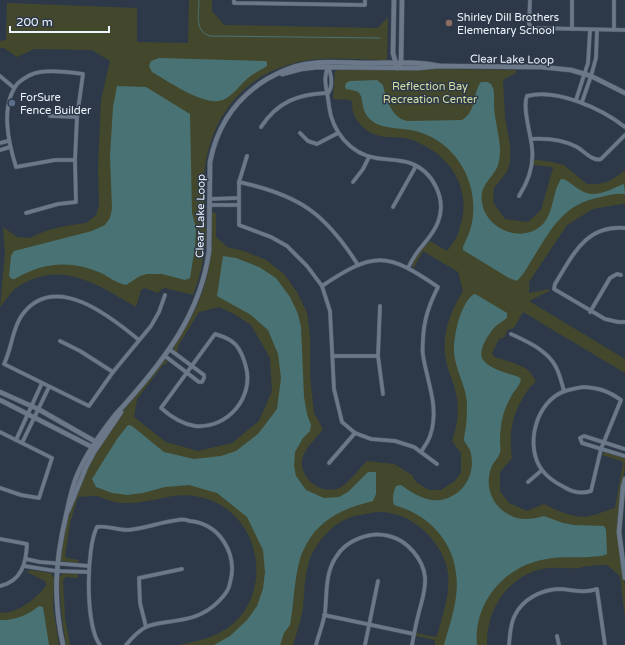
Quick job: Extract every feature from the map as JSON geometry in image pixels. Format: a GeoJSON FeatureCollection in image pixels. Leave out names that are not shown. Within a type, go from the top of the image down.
{"type":"FeatureCollection","features":[{"type":"Feature","properties":{"kind":"street"},"geometry":{"type":"LineString","coordinates":[[234,2],[364,5],[365,0]]}},
{"type":"Feature","properties":{"kind":"street"},"geometry":{"type":"LineString","coordinates":[[394,0],[393,53],[396,66]]}},
{"type":"Feature","properties":{"kind":"street"},"geometry":{"type":"LineString","coordinates":[[401,63],[402,0]]}},
{"type":"Feature","properties":{"kind":"street"},"geometry":{"type":"LineString","coordinates":[[530,0],[530,24],[531,27],[536,29],[625,30]]}},
{"type":"Feature","properties":{"kind":"street"},"geometry":{"type":"LineString","coordinates":[[572,0],[572,29]]}},
{"type":"Feature","properties":{"kind":"street"},"geometry":{"type":"LineString","coordinates":[[614,0],[614,30]]}},
{"type":"Feature","properties":{"kind":"street"},"geometry":{"type":"LineString","coordinates":[[576,100],[588,63],[590,30]]}},
{"type":"Feature","properties":{"kind":"street"},"geometry":{"type":"LineString","coordinates":[[582,102],[596,58],[597,30]]}},
{"type":"Feature","properties":{"kind":"street","name":"Clear Lake Loop"},"geometry":{"type":"LineString","coordinates":[[63,645],[57,611],[56,571],[61,535],[68,505],[77,477],[95,445],[117,412],[126,404],[170,349],[186,324],[200,292],[204,280],[209,251],[210,162],[218,134],[230,112],[238,102],[256,86],[282,71],[300,65],[317,63],[328,65],[427,68],[438,66],[541,67],[571,70],[585,74],[625,93]]}},
{"type":"Feature","properties":{"kind":"street","name":"Clear Lake Loop"},"geometry":{"type":"LineString","coordinates":[[396,66],[401,63],[430,64],[438,66]]}},
{"type":"Feature","properties":{"kind":"street"},"geometry":{"type":"LineString","coordinates":[[328,65],[326,71],[326,87],[330,115],[338,133],[347,143],[369,157],[401,161],[416,166],[429,176],[440,196],[438,222],[408,268]]}},
{"type":"Feature","properties":{"kind":"street"},"geometry":{"type":"LineString","coordinates":[[26,213],[58,204],[76,202],[75,160],[83,74],[53,71],[38,72],[13,87],[6,103],[4,122],[16,167],[56,160],[75,160]]}},
{"type":"Feature","properties":{"kind":"street"},"geometry":{"type":"LineString","coordinates":[[0,76],[13,87]]}},
{"type":"Feature","properties":{"kind":"street"},"geometry":{"type":"LineString","coordinates":[[261,126],[274,110],[291,100],[308,95],[328,94]]}},
{"type":"Feature","properties":{"kind":"street"},"geometry":{"type":"LineString","coordinates":[[519,196],[527,181],[531,168],[532,156],[526,108],[527,96],[552,96],[576,100],[602,111],[625,127]]}},
{"type":"Feature","properties":{"kind":"street"},"geometry":{"type":"LineString","coordinates":[[50,116],[78,117]]}},
{"type":"Feature","properties":{"kind":"street"},"geometry":{"type":"LineString","coordinates":[[300,133],[308,140],[317,144],[338,133]]}},
{"type":"Feature","properties":{"kind":"street"},"geometry":{"type":"LineString","coordinates":[[531,140],[549,139],[569,143],[586,152],[595,160],[598,160],[625,135]]}},
{"type":"Feature","properties":{"kind":"street"},"geometry":{"type":"LineString","coordinates":[[0,143],[8,141]]}},
{"type":"Feature","properties":{"kind":"street"},"geometry":{"type":"LineString","coordinates":[[0,150],[10,147]]}},
{"type":"Feature","properties":{"kind":"street"},"geometry":{"type":"LineString","coordinates":[[247,156],[239,182],[239,225],[271,237],[287,246],[308,266],[322,286],[330,311],[334,389],[342,422],[355,433],[371,439],[394,441],[414,447],[437,464]]}},
{"type":"Feature","properties":{"kind":"street"},"geometry":{"type":"LineString","coordinates":[[353,182],[363,169],[369,157]]}},
{"type":"Feature","properties":{"kind":"street"},"geometry":{"type":"LineString","coordinates":[[393,207],[416,166]]}},
{"type":"Feature","properties":{"kind":"street"},"geometry":{"type":"LineString","coordinates":[[239,182],[275,190],[310,209],[334,231],[358,265]]}},
{"type":"Feature","properties":{"kind":"street"},"geometry":{"type":"LineString","coordinates":[[210,199],[238,198]]}},
{"type":"Feature","properties":{"kind":"street"},"geometry":{"type":"LineString","coordinates":[[210,205],[238,205]]}},
{"type":"Feature","properties":{"kind":"street"},"geometry":{"type":"LineString","coordinates":[[625,228],[611,228],[604,230],[592,235],[582,242],[555,284],[554,289],[590,312],[605,319],[625,322]]}},
{"type":"Feature","properties":{"kind":"street"},"geometry":{"type":"LineString","coordinates":[[322,286],[358,265],[370,261],[384,260],[397,262],[438,287],[429,306],[424,325],[422,353],[429,380],[434,418],[430,436],[422,452]]}},
{"type":"Feature","properties":{"kind":"street"},"geometry":{"type":"LineString","coordinates":[[590,312],[610,278],[617,274],[621,275]]}},
{"type":"Feature","properties":{"kind":"street"},"geometry":{"type":"LineString","coordinates":[[139,340],[95,308],[78,300],[57,296],[38,300],[18,320],[10,351],[4,364],[89,406],[113,372],[151,326],[159,312],[165,296]]}},
{"type":"Feature","properties":{"kind":"street"},"geometry":{"type":"LineString","coordinates":[[380,306],[378,356],[383,394]]}},
{"type":"Feature","properties":{"kind":"street"},"geometry":{"type":"LineString","coordinates":[[215,334],[236,344],[244,359],[248,375],[246,394],[237,409],[224,420],[212,424],[194,426],[177,420],[161,408],[192,366],[215,334]]}},
{"type":"Feature","properties":{"kind":"street"},"geometry":{"type":"LineString","coordinates":[[511,334],[536,347],[549,358],[556,368],[564,391]]}},
{"type":"Feature","properties":{"kind":"street"},"geometry":{"type":"LineString","coordinates":[[60,341],[80,351],[113,372]]}},
{"type":"Feature","properties":{"kind":"street"},"geometry":{"type":"LineString","coordinates":[[165,356],[199,382],[202,382],[204,375],[170,349]]}},
{"type":"Feature","properties":{"kind":"street"},"geometry":{"type":"LineString","coordinates":[[333,356],[378,356]]}},
{"type":"Feature","properties":{"kind":"street"},"geometry":{"type":"LineString","coordinates":[[16,440],[42,383]]}},
{"type":"Feature","properties":{"kind":"street"},"geometry":{"type":"LineString","coordinates":[[22,443],[49,387]]}},
{"type":"Feature","properties":{"kind":"street"},"geometry":{"type":"LineString","coordinates":[[583,387],[595,388],[609,392],[621,400],[601,449],[590,491],[585,493],[568,490],[555,483],[542,470],[534,448],[534,437],[537,421],[545,407],[564,391],[583,387]]}},
{"type":"Feature","properties":{"kind":"street"},"geometry":{"type":"LineString","coordinates":[[0,392],[38,409],[95,445]]}},
{"type":"Feature","properties":{"kind":"street"},"geometry":{"type":"LineString","coordinates":[[0,400],[95,445]]}},
{"type":"Feature","properties":{"kind":"street"},"geometry":{"type":"LineString","coordinates":[[0,432],[52,458],[39,498],[21,495],[0,488]]}},
{"type":"Feature","properties":{"kind":"street"},"geometry":{"type":"LineString","coordinates":[[329,463],[355,433]]}},
{"type":"Feature","properties":{"kind":"street"},"geometry":{"type":"LineString","coordinates":[[625,449],[584,436],[580,438],[582,443],[625,456]]}},
{"type":"Feature","properties":{"kind":"street"},"geometry":{"type":"LineString","coordinates":[[616,453],[618,447]]}},
{"type":"Feature","properties":{"kind":"street"},"geometry":{"type":"LineString","coordinates":[[528,482],[542,470]]}},
{"type":"Feature","properties":{"kind":"street"},"geometry":{"type":"LineString","coordinates":[[625,479],[619,532],[625,578]]}},
{"type":"Feature","properties":{"kind":"street"},"geometry":{"type":"LineString","coordinates":[[100,645],[96,640],[92,623],[89,596],[89,566],[93,534],[97,527],[102,526],[126,530],[149,527],[178,519],[196,521],[208,526],[219,534],[225,542],[232,562],[230,584],[223,597],[210,610],[198,616],[146,627],[126,645]]}},
{"type":"Feature","properties":{"kind":"street"},"geometry":{"type":"LineString","coordinates":[[316,645],[324,615],[329,572],[336,556],[348,544],[361,537],[376,535],[389,536],[400,540],[410,548],[419,560],[425,575],[425,593],[412,645]]}},
{"type":"Feature","properties":{"kind":"street"},"geometry":{"type":"LineString","coordinates":[[0,539],[27,544],[24,566],[15,578],[0,586]]}},
{"type":"Feature","properties":{"kind":"street"},"geometry":{"type":"LineString","coordinates":[[26,559],[57,564],[89,566]]}},
{"type":"Feature","properties":{"kind":"street"},"geometry":{"type":"LineString","coordinates":[[73,572],[74,565]]}},
{"type":"Feature","properties":{"kind":"street"},"geometry":{"type":"LineString","coordinates":[[24,566],[56,571],[89,572]]}},
{"type":"Feature","properties":{"kind":"street"},"geometry":{"type":"LineString","coordinates":[[146,627],[140,603],[138,578],[182,569]]}},
{"type":"Feature","properties":{"kind":"street"},"geometry":{"type":"LineString","coordinates":[[365,645],[378,581]]}},
{"type":"Feature","properties":{"kind":"street"},"geometry":{"type":"LineString","coordinates":[[509,645],[510,630],[515,615],[523,604],[535,595],[547,590],[559,589],[581,592],[597,589],[605,645]]}},
{"type":"Feature","properties":{"kind":"street"},"geometry":{"type":"LineString","coordinates":[[324,615],[414,634]]}},
{"type":"Feature","properties":{"kind":"street"},"geometry":{"type":"LineString","coordinates":[[557,636],[559,645]]}},
{"type":"Feature","properties":{"kind":"green space"},"geometry":{"type":"Polygon","coordinates":[[[189,0],[212,0],[212,11],[224,25],[378,28],[388,17],[387,60],[326,59],[302,61],[272,71],[255,81],[240,93],[218,124],[210,142],[204,182],[206,229],[205,251],[193,295],[165,288],[160,290],[158,293],[145,288],[141,290],[136,307],[92,283],[63,275],[48,275],[32,279],[16,288],[0,307],[5,253],[3,227],[17,237],[29,238],[48,230],[86,223],[96,215],[99,205],[98,168],[101,100],[110,61],[92,50],[34,49],[17,57],[4,48],[0,48],[0,41],[6,40],[7,3],[137,8],[137,42],[188,43],[189,0]]]}},
{"type":"Feature","properties":{"kind":"green space","name":"Reflection Bay Recreation Center"},"geometry":{"type":"Polygon","coordinates":[[[338,70],[516,70],[516,73],[503,80],[505,117],[510,145],[510,162],[507,172],[494,188],[493,202],[505,219],[528,222],[541,210],[553,168],[534,165],[534,160],[564,165],[587,184],[608,182],[625,170],[625,204],[593,209],[567,225],[529,282],[529,293],[549,289],[549,291],[529,301],[625,359],[625,373],[523,312],[514,328],[507,330],[505,337],[499,339],[492,353],[493,356],[525,368],[530,372],[536,382],[528,390],[516,411],[511,433],[512,458],[500,472],[500,491],[509,503],[527,511],[544,504],[561,512],[584,517],[615,508],[623,463],[602,455],[606,452],[625,459],[619,512],[619,528],[625,587],[625,618],[620,576],[607,565],[593,565],[577,568],[546,568],[518,579],[501,597],[490,619],[487,645],[435,645],[435,640],[416,636],[416,633],[435,637],[437,636],[448,593],[447,567],[443,556],[430,537],[422,528],[412,521],[390,513],[376,512],[353,516],[335,526],[321,539],[314,550],[308,563],[303,607],[293,645],[178,645],[211,637],[232,625],[248,604],[255,587],[256,570],[254,552],[248,535],[239,521],[226,508],[210,500],[188,495],[178,495],[129,503],[109,501],[97,496],[78,497],[70,523],[65,556],[67,558],[79,560],[78,563],[60,561],[66,522],[82,481],[96,451],[124,410],[161,361],[168,361],[163,365],[137,399],[134,417],[166,442],[198,451],[232,443],[259,421],[272,391],[270,358],[251,325],[234,314],[219,307],[199,312],[178,346],[177,352],[174,350],[174,345],[194,313],[205,282],[211,250],[212,212],[216,213],[216,237],[227,247],[244,251],[266,260],[284,274],[297,292],[307,313],[310,336],[310,375],[314,413],[323,429],[310,444],[304,454],[302,462],[306,477],[319,487],[335,489],[343,486],[367,461],[394,464],[412,475],[416,482],[429,490],[441,490],[455,481],[461,472],[461,453],[452,441],[457,420],[458,405],[455,389],[448,370],[445,342],[451,315],[463,291],[458,272],[423,251],[413,269],[415,258],[430,241],[447,251],[455,240],[463,213],[463,199],[460,186],[455,174],[447,163],[437,154],[412,140],[381,136],[371,133],[363,127],[356,118],[353,112],[351,100],[333,99],[335,72],[338,70]]]}},
{"type":"Feature","properties":{"kind":"green space"},"geometry":{"type":"Polygon","coordinates":[[[31,570],[51,573],[54,579],[53,607],[59,645],[0,645],[0,613],[14,611],[26,605],[46,586],[45,581],[27,572],[31,570]]]}},
{"type":"Feature","properties":{"kind":"green space"},"geometry":{"type":"Polygon","coordinates":[[[64,573],[78,574],[78,578],[66,577],[63,580],[65,618],[70,645],[66,645],[63,628],[59,577],[64,573]]]}},
{"type":"Feature","properties":{"kind":"shaded area"},"geometry":{"type":"Polygon","coordinates":[[[159,58],[265,61],[267,62],[267,66],[248,78],[228,97],[217,101],[208,100],[188,93],[152,72],[149,66],[151,61],[159,58]]]}},
{"type":"Feature","properties":{"kind":"shaded area"},"geometry":{"type":"Polygon","coordinates":[[[377,80],[383,85],[388,102],[394,112],[402,119],[408,121],[462,120],[470,112],[476,92],[481,82],[488,82],[492,85],[500,154],[495,172],[483,190],[482,202],[485,212],[490,220],[506,231],[525,233],[535,230],[543,224],[549,214],[558,184],[561,179],[564,179],[583,192],[594,194],[624,184],[625,194],[613,194],[588,200],[568,211],[553,227],[526,270],[517,281],[509,278],[463,250],[471,227],[473,197],[464,169],[456,157],[445,146],[433,138],[419,132],[386,127],[377,124],[371,120],[364,111],[362,98],[358,92],[346,89],[345,87],[346,83],[350,81],[377,80]]]}},
{"type":"Feature","properties":{"kind":"shaded area"},"geometry":{"type":"Polygon","coordinates":[[[117,86],[146,87],[190,114],[192,213],[196,228],[195,247],[190,278],[185,280],[162,274],[147,274],[140,276],[126,285],[90,269],[79,266],[57,265],[36,269],[12,279],[9,276],[11,256],[14,251],[92,231],[105,225],[110,218],[112,209],[110,156],[113,107],[117,86]]]}},
{"type":"Feature","properties":{"kind":"shaded area"},"geometry":{"type":"Polygon","coordinates":[[[223,256],[236,258],[259,267],[276,278],[290,297],[298,314],[301,327],[304,397],[307,414],[311,425],[310,431],[303,438],[295,452],[294,466],[296,476],[306,490],[324,498],[339,497],[348,492],[368,472],[376,472],[376,494],[373,501],[343,511],[326,521],[318,528],[306,545],[301,555],[298,567],[290,625],[284,633],[280,645],[214,645],[230,636],[247,620],[257,606],[263,589],[265,572],[263,550],[247,517],[217,493],[189,485],[165,487],[143,493],[127,495],[112,493],[96,487],[92,479],[117,439],[128,425],[132,426],[164,452],[194,459],[221,456],[236,451],[258,434],[277,409],[281,378],[278,354],[268,330],[251,315],[217,296],[223,256]]]}},
{"type":"Feature","properties":{"kind":"shaded area"},"geometry":{"type":"Polygon","coordinates":[[[474,294],[507,313],[507,318],[495,327],[486,339],[481,353],[482,358],[491,367],[519,377],[521,380],[505,410],[501,425],[500,451],[489,474],[489,487],[496,505],[511,516],[520,519],[544,516],[563,523],[574,525],[604,526],[606,530],[607,554],[589,557],[552,558],[532,563],[518,569],[505,578],[495,588],[486,601],[480,615],[477,629],[477,645],[444,645],[456,597],[457,581],[455,566],[443,539],[434,528],[423,518],[394,505],[393,496],[396,486],[401,485],[423,498],[429,500],[442,500],[461,490],[469,478],[472,457],[464,440],[467,420],[467,403],[454,350],[455,336],[459,320],[465,305],[474,294]]]}},
{"type":"Feature","properties":{"kind":"shaded area"},"geometry":{"type":"Polygon","coordinates":[[[39,606],[43,607],[49,645],[0,645],[0,620],[10,620],[21,617],[39,606]]]}},
{"type":"Feature","properties":{"kind":"waterway"},"geometry":{"type":"LineString","coordinates":[[199,0],[199,26],[205,34],[210,36],[380,38]]}},
{"type":"Feature","properties":{"kind":"place","name":"Shirley Dill Brothers Elementary School"},"geometry":{"type":"Point","coordinates":[449,23]}},
{"type":"Feature","properties":{"kind":"place","name":"ForSure Fence Builder"},"geometry":{"type":"Point","coordinates":[12,103]}}]}
